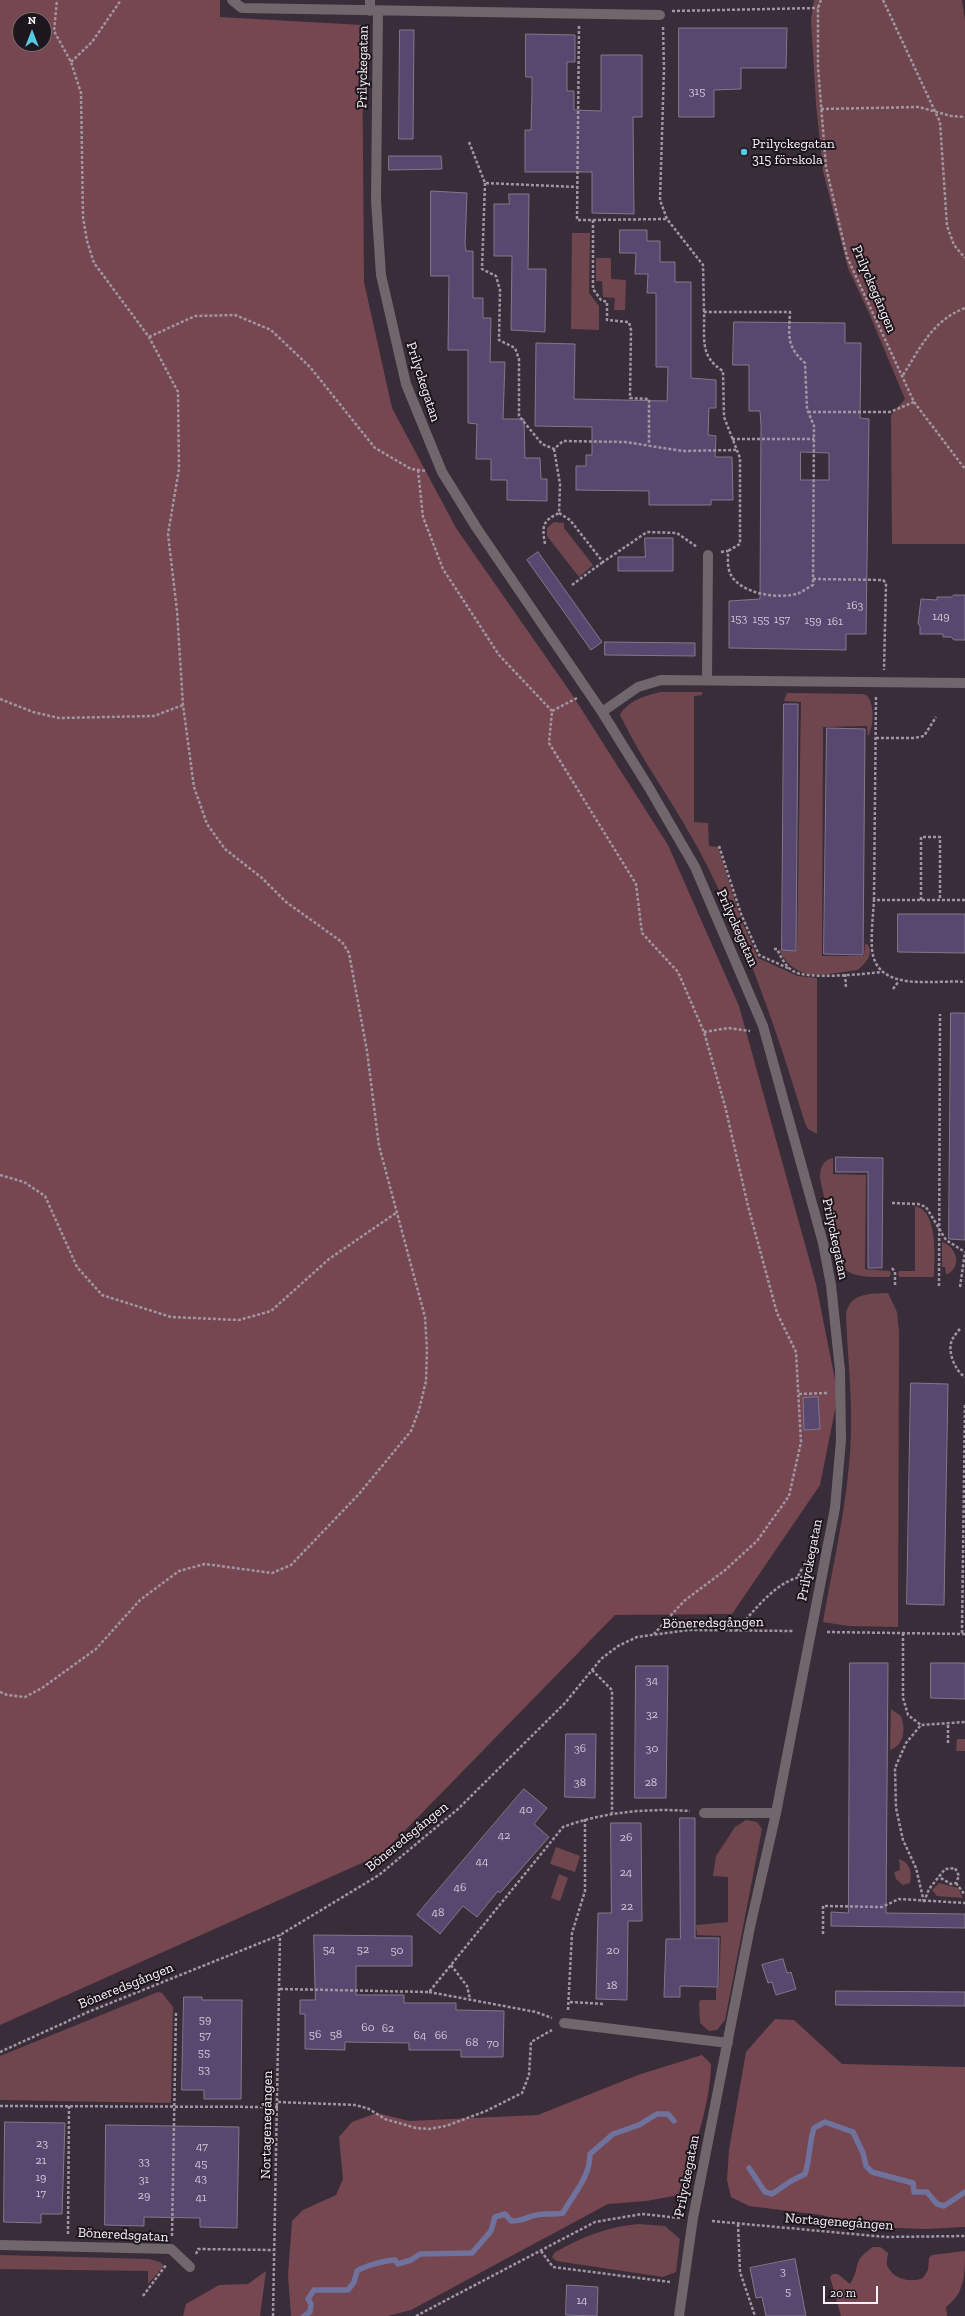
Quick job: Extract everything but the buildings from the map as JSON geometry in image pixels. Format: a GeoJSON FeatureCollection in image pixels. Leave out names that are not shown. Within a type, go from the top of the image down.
{"type":"FeatureCollection","features":[{"type":"Feature","properties":{"kind":"street","name":"Prilyckegatan"},"geometry":{"type":"LineString","coordinates":[[232,0],[242,8],[660,15]]}},
{"type":"Feature","properties":{"kind":"street","name":"Prilyckegatan"},"geometry":{"type":"LineString","coordinates":[[370,0],[374,11],[376,200],[381,275],[406,384],[442,472],[476,527],[602,712],[648,786],[695,867],[763,1026],[824,1243],[831,1285],[841,1388],[841,1440],[835,1508],[820,1579],[776,1813],[750,1927],[693,2218],[679,2316]]}},
{"type":"Feature","properties":{"kind":"street"},"geometry":{"type":"LineString","coordinates":[[707,679],[708,555]]}},
{"type":"Feature","properties":{"kind":"street"},"geometry":{"type":"LineString","coordinates":[[602,712],[638,687],[661,680],[707,679],[880,683],[965,683]]}},
{"type":"Feature","properties":{"kind":"street"},"geometry":{"type":"LineString","coordinates":[[704,1813],[776,1813]]}},
{"type":"Feature","properties":{"kind":"street"},"geometry":{"type":"LineString","coordinates":[[564,2023],[728,2043]]}},
{"type":"Feature","properties":{"kind":"street","name":"Böneredsgatan"},"geometry":{"type":"LineString","coordinates":[[0,2245],[171,2249],[190,2268]]}},
{"type":"Feature","properties":{"kind":"path"},"geometry":{"type":"LineString","coordinates":[[0,1692],[7,1695],[25,1697],[42,1688],[96,1649],[140,1600],[179,1571],[205,1564],[272,1573],[291,1565],[322,1535],[397,1450],[411,1431],[419,1410],[426,1381],[427,1350],[424,1317],[403,1232],[396,1213],[379,1146],[367,1051],[349,954],[342,942],[286,902],[262,878],[225,849],[207,824],[194,787],[183,705],[177,611],[168,534],[179,469],[178,392],[150,337],[94,263],[87,241],[83,217],[81,93],[71,62],[54,32],[57,0]]}},
{"type":"Feature","properties":{"kind":"path"},"geometry":{"type":"LineString","coordinates":[[71,62],[92,42],[121,0]]}},
{"type":"Feature","properties":{"kind":"path","name":"Prilyckegången"},"geometry":{"type":"LineString","coordinates":[[821,0],[818,8],[818,67],[826,167],[847,257],[914,402],[965,469]]}},
{"type":"Feature","properties":{"kind":"path"},"geometry":{"type":"LineString","coordinates":[[883,0],[909,54],[933,110],[940,122],[947,226],[954,245],[965,258]]}},
{"type":"Feature","properties":{"kind":"path"},"geometry":{"type":"LineString","coordinates":[[572,585],[647,532],[677,533],[708,555],[728,550],[740,544],[740,458],[724,417],[723,371],[711,364],[705,352],[703,265],[667,219],[660,200],[664,33],[660,15],[675,10],[818,8]]}},
{"type":"Feature","properties":{"kind":"path"},"geometry":{"type":"LineString","coordinates":[[579,32],[580,121],[577,220],[667,219]]}},
{"type":"Feature","properties":{"kind":"path"},"geometry":{"type":"LineString","coordinates":[[821,109],[919,107],[965,117]]}},
{"type":"Feature","properties":{"kind":"path"},"geometry":{"type":"LineString","coordinates":[[469,142],[485,183],[482,269],[496,276],[500,290],[499,340],[515,348],[519,359],[519,416],[542,444],[554,449]]}},
{"type":"Feature","properties":{"kind":"path"},"geometry":{"type":"LineString","coordinates":[[485,183],[577,187]]}},
{"type":"Feature","properties":{"kind":"path"},"geometry":{"type":"LineString","coordinates":[[593,220],[593,289],[601,300],[607,302],[607,320],[629,322],[631,330],[630,398],[649,399],[649,445]]}},
{"type":"Feature","properties":{"kind":"path"},"geometry":{"type":"LineString","coordinates":[[903,376],[933,329],[950,315],[965,308]]}},
{"type":"Feature","properties":{"kind":"path"},"geometry":{"type":"LineString","coordinates":[[704,312],[790,312],[789,340],[795,354],[805,363],[808,412],[814,426],[813,585],[799,593],[785,595],[755,593],[735,582],[730,574],[728,550]]}},
{"type":"Feature","properties":{"kind":"path"},"geometry":{"type":"LineString","coordinates":[[150,337],[194,316],[235,315],[271,330],[310,367],[375,448],[410,469],[442,472]]}},
{"type":"Feature","properties":{"kind":"path"},"geometry":{"type":"LineString","coordinates":[[808,412],[890,412],[914,402]]}},
{"type":"Feature","properties":{"kind":"path"},"geometry":{"type":"LineString","coordinates":[[732,439],[814,439]]}},
{"type":"Feature","properties":{"kind":"path"},"geometry":{"type":"LineString","coordinates":[[554,449],[563,441],[625,442],[684,451],[736,450]]}},
{"type":"Feature","properties":{"kind":"path"},"geometry":{"type":"LineString","coordinates":[[554,449],[560,484],[559,513]]}},
{"type":"Feature","properties":{"kind":"path"},"geometry":{"type":"LineString","coordinates":[[418,470],[423,517],[443,569],[499,655],[552,712],[549,743],[636,884],[642,933],[678,972],[704,1032],[725,1106],[748,1206],[777,1312],[796,1352],[801,1442],[790,1496],[757,1541],[724,1571],[684,1601],[654,1634]]}},
{"type":"Feature","properties":{"kind":"path"},"geometry":{"type":"LineString","coordinates":[[545,544],[543,528],[549,518],[559,513]]}},
{"type":"Feature","properties":{"kind":"path"},"geometry":{"type":"LineString","coordinates":[[559,513],[570,520],[603,562]]}},
{"type":"Feature","properties":{"kind":"path"},"geometry":{"type":"LineString","coordinates":[[813,579],[883,580],[886,582],[876,738],[872,950],[877,964],[882,972],[899,981],[965,982]]}},
{"type":"Feature","properties":{"kind":"path"},"geometry":{"type":"LineString","coordinates":[[552,712],[588,691]]}},
{"type":"Feature","properties":{"kind":"path"},"geometry":{"type":"LineString","coordinates":[[0,699],[33,712],[59,718],[154,716],[183,705]]}},
{"type":"Feature","properties":{"kind":"path"},"geometry":{"type":"LineString","coordinates":[[876,738],[914,738],[924,736],[936,717]]}},
{"type":"Feature","properties":{"kind":"path"},"geometry":{"type":"LineString","coordinates":[[921,900],[922,837],[940,837],[940,900]]}},
{"type":"Feature","properties":{"kind":"path"},"geometry":{"type":"LineString","coordinates":[[719,846],[741,914],[759,955],[804,974],[882,972]]}},
{"type":"Feature","properties":{"kind":"path"},"geometry":{"type":"LineString","coordinates":[[874,900],[965,900]]}},
{"type":"Feature","properties":{"kind":"path"},"geometry":{"type":"LineString","coordinates":[[774,949],[777,949],[790,969]]}},
{"type":"Feature","properties":{"kind":"path"},"geometry":{"type":"LineString","coordinates":[[845,974],[846,987]]}},
{"type":"Feature","properties":{"kind":"path"},"geometry":{"type":"LineString","coordinates":[[894,989],[899,981]]}},
{"type":"Feature","properties":{"kind":"path"},"geometry":{"type":"LineString","coordinates":[[938,1286],[940,1014]]}},
{"type":"Feature","properties":{"kind":"path"},"geometry":{"type":"LineString","coordinates":[[704,1032],[728,1028],[750,1031],[763,1026]]}},
{"type":"Feature","properties":{"kind":"path"},"geometry":{"type":"LineString","coordinates":[[0,1175],[24,1182],[45,1196],[76,1267],[102,1295],[171,1317],[239,1320],[271,1311],[330,1259],[396,1213]]}},
{"type":"Feature","properties":{"kind":"path"},"geometry":{"type":"LineString","coordinates":[[892,1203],[922,1205],[926,1207],[946,1240],[965,1252],[960,1287]]}},
{"type":"Feature","properties":{"kind":"path"},"geometry":{"type":"LineString","coordinates":[[892,1268],[895,1272],[895,1286]]}},
{"type":"Feature","properties":{"kind":"path"},"geometry":{"type":"LineString","coordinates":[[960,1329],[952,1341],[952,1356],[960,1374],[965,1377]]}},
{"type":"Feature","properties":{"kind":"path"},"geometry":{"type":"LineString","coordinates":[[799,1394],[824,1394],[841,1388]]}},
{"type":"Feature","properties":{"kind":"path"},"geometry":{"type":"LineString","coordinates":[[827,1632],[963,1634],[965,1405]]}},
{"type":"Feature","properties":{"kind":"path"},"geometry":{"type":"LineString","coordinates":[[736,1631],[764,1599],[784,1583],[798,1576],[820,1579]]}},
{"type":"Feature","properties":{"kind":"path","name":"Böneredsgången"},"geometry":{"type":"LineString","coordinates":[[0,2052],[88,2012],[280,1935],[379,1875],[458,1809],[565,1703],[601,1659],[618,1646],[637,1636],[689,1630],[794,1631]]}},
{"type":"Feature","properties":{"kind":"path"},"geometry":{"type":"LineString","coordinates":[[903,1634],[903,1698],[908,1715],[921,1725]]}},
{"type":"Feature","properties":{"kind":"path"},"geometry":{"type":"LineString","coordinates":[[592,1670],[612,1690],[612,1813]]}},
{"type":"Feature","properties":{"kind":"path"},"geometry":{"type":"LineString","coordinates":[[948,1722],[948,1743]]}},
{"type":"Feature","properties":{"kind":"path"},"geometry":{"type":"LineString","coordinates":[[924,1902],[916,1868],[903,1840],[896,1808],[895,1768],[906,1743],[921,1725],[965,1722]]}},
{"type":"Feature","properties":{"kind":"path"},"geometry":{"type":"LineString","coordinates":[[429,1992],[563,1827],[585,1819],[612,1813],[684,1811],[704,1813]]}},
{"type":"Feature","properties":{"kind":"path"},"geometry":{"type":"LineString","coordinates":[[278,2102],[356,2105],[369,2109],[386,2119],[410,2126],[429,2129],[446,2126],[486,2111],[522,2093],[529,2076],[531,2042],[564,2023],[570,2002],[572,1933],[584,1891],[585,1819]]}},
{"type":"Feature","properties":{"kind":"path"},"geometry":{"type":"LineString","coordinates":[[924,1902],[929,1889],[945,1869],[955,1868],[959,1876],[956,1883]]}},
{"type":"Feature","properties":{"kind":"path"},"geometry":{"type":"LineString","coordinates":[[939,1877],[945,1882],[956,1883],[965,1895]]}},
{"type":"Feature","properties":{"kind":"path"},"geometry":{"type":"LineString","coordinates":[[824,1934],[823,1906],[882,1907],[900,1899],[924,1902],[965,1903]]}},
{"type":"Feature","properties":{"kind":"path","name":"Nortagenegången"},"geometry":{"type":"LineString","coordinates":[[273,2316],[280,1935]]}},
{"type":"Feature","properties":{"kind":"path"},"geometry":{"type":"LineString","coordinates":[[451,1964],[467,1986],[470,1999]]}},
{"type":"Feature","properties":{"kind":"path"},"geometry":{"type":"LineString","coordinates":[[280,1990],[429,1992],[536,2012],[564,2023]]}},
{"type":"Feature","properties":{"kind":"path"},"geometry":{"type":"LineString","coordinates":[[570,2002],[605,2004]]}},
{"type":"Feature","properties":{"kind":"path"},"geometry":{"type":"LineString","coordinates":[[143,2296],[165,2268],[171,2249],[176,2011]]}},
{"type":"Feature","properties":{"kind":"path"},"geometry":{"type":"LineString","coordinates":[[0,2106],[278,2107]]}},
{"type":"Feature","properties":{"kind":"path"},"geometry":{"type":"LineString","coordinates":[[68,2246],[69,2106]]}},
{"type":"Feature","properties":{"kind":"path"},"geometry":{"type":"LineString","coordinates":[[416,2316],[595,2222],[642,2214],[681,2218]]}},
{"type":"Feature","properties":{"kind":"path","name":"Nortagenegången"},"geometry":{"type":"LineString","coordinates":[[712,2220],[738,2224],[886,2237],[965,2236]]}},
{"type":"Feature","properties":{"kind":"path"},"geometry":{"type":"LineString","coordinates":[[738,2224],[740,2272],[755,2316]]}},
{"type":"Feature","properties":{"kind":"path"},"geometry":{"type":"LineString","coordinates":[[190,2268],[198,2249],[274,2250]]}},
{"type":"Feature","properties":{"kind":"path"},"geometry":{"type":"LineString","coordinates":[[541,2251],[553,2267],[684,2284]]}},
{"type":"Feature","properties":{"kind":"shaded area"},"geometry":{"type":"Polygon","coordinates":[[[0,0],[220,0],[220,17],[362,25],[364,282],[392,408],[456,528],[571,693],[668,845],[739,1006],[816,1284],[838,1395],[820,1485],[732,1614],[615,1615],[382,1854],[0,2025],[0,0]]]}},
{"type":"Feature","properties":{"kind":"shaded area"},"geometry":{"type":"Polygon","coordinates":[[[814,0],[962,0],[965,20],[965,544],[892,544],[891,415],[905,399],[869,313],[848,268],[823,171],[816,104],[811,20],[814,0]]]}},
{"type":"Feature","properties":{"kind":"shaded area"},"geometry":{"type":"Polygon","coordinates":[[[572,233],[590,233],[589,293],[599,306],[599,330],[571,329],[572,233]]]}},
{"type":"Feature","properties":{"kind":"shaded area"},"geometry":{"type":"Polygon","coordinates":[[[596,258],[611,258],[611,279],[626,280],[625,310],[614,310],[615,298],[603,297],[602,281],[596,281],[596,258]]]}},
{"type":"Feature","properties":{"kind":"shaded area"},"geometry":{"type":"Polygon","coordinates":[[[554,522],[564,523],[564,528],[593,565],[579,577],[547,536],[547,528],[554,522]]]}},
{"type":"Feature","properties":{"kind":"shaded area"},"geometry":{"type":"Polygon","coordinates":[[[661,692],[702,692],[702,695],[694,696],[694,822],[708,823],[709,846],[718,847],[740,917],[758,958],[798,976],[817,978],[817,1134],[808,1129],[805,1123],[772,1020],[746,952],[717,886],[691,836],[629,733],[620,715],[632,702],[661,692]]]}},
{"type":"Feature","properties":{"kind":"shaded area"},"geometry":{"type":"Polygon","coordinates":[[[787,693],[862,694],[869,698],[871,703],[873,715],[868,736],[867,726],[823,727],[822,956],[864,956],[865,944],[867,944],[870,951],[868,958],[866,962],[857,970],[823,974],[803,972],[794,968],[786,961],[779,950],[797,951],[801,702],[784,701],[787,693]]]}},
{"type":"Feature","properties":{"kind":"shaded area"},"geometry":{"type":"Polygon","coordinates":[[[833,1158],[833,1174],[866,1175],[865,1269],[890,1271],[891,1274],[889,1277],[867,1277],[853,1274],[842,1267],[837,1261],[820,1178],[822,1165],[829,1159],[833,1158]]]}},
{"type":"Feature","properties":{"kind":"shaded area"},"geometry":{"type":"Polygon","coordinates":[[[915,1206],[923,1210],[932,1226],[934,1237],[934,1277],[900,1277],[898,1275],[899,1271],[915,1271],[915,1206]]]}},
{"type":"Feature","properties":{"kind":"shaded area"},"geometry":{"type":"Polygon","coordinates":[[[942,1242],[951,1248],[956,1257],[955,1266],[948,1274],[946,1274],[945,1267],[942,1267],[942,1242]]]}},
{"type":"Feature","properties":{"kind":"shaded area"},"geometry":{"type":"Polygon","coordinates":[[[888,1293],[897,1312],[899,1332],[898,1627],[848,1626],[823,1622],[845,1502],[850,1453],[851,1400],[846,1313],[852,1301],[857,1298],[869,1294],[888,1293]]]}},
{"type":"Feature","properties":{"kind":"shaded area"},"geometry":{"type":"Polygon","coordinates":[[[891,1709],[901,1716],[903,1721],[903,1736],[898,1745],[890,1750],[891,1709]]]}},
{"type":"Feature","properties":{"kind":"shaded area"},"geometry":{"type":"Polygon","coordinates":[[[957,1739],[965,1739],[965,1751],[956,1751],[957,1739]]]}},
{"type":"Feature","properties":{"kind":"shaded area"},"geometry":{"type":"Polygon","coordinates":[[[746,1820],[757,1822],[762,1829],[725,2020],[717,2030],[709,2031],[700,2023],[699,2004],[700,2000],[716,2000],[716,1988],[719,1987],[721,1936],[697,1935],[696,1925],[728,1922],[728,1877],[713,1876],[716,1856],[735,1827],[746,1820]]]}},
{"type":"Feature","properties":{"kind":"shaded area"},"geometry":{"type":"Polygon","coordinates":[[[556,1847],[580,1856],[575,1872],[550,1864],[556,1847]]]}},
{"type":"Feature","properties":{"kind":"shaded area"},"geometry":{"type":"Polygon","coordinates":[[[899,1859],[908,1865],[911,1875],[910,1883],[903,1885],[896,1879],[894,1872],[900,1870],[899,1859]]]}},
{"type":"Feature","properties":{"kind":"shaded area"},"geometry":{"type":"Polygon","coordinates":[[[559,1874],[568,1878],[560,1901],[551,1898],[559,1874]]]}},
{"type":"Feature","properties":{"kind":"shaded area"},"geometry":{"type":"Polygon","coordinates":[[[939,1883],[958,1888],[963,1898],[937,1896],[932,1890],[939,1883]]]}},
{"type":"Feature","properties":{"kind":"shaded area"},"geometry":{"type":"Polygon","coordinates":[[[158,1992],[162,1993],[173,2007],[171,2103],[0,2100],[0,2056],[158,1992]]]}},
{"type":"Feature","properties":{"kind":"shaded area"},"geometry":{"type":"Polygon","coordinates":[[[775,2019],[794,2020],[842,2064],[965,2067],[965,2227],[925,2229],[870,2227],[821,2215],[749,2206],[731,2197],[727,2180],[729,2150],[746,2052],[775,2019]]]}},
{"type":"Feature","properties":{"kind":"shaded area"},"geometry":{"type":"Polygon","coordinates":[[[702,2055],[711,2064],[710,2081],[700,2131],[679,2195],[646,2201],[608,2204],[411,2310],[388,2316],[291,2316],[288,2275],[292,2221],[303,2210],[336,2195],[343,2179],[339,2137],[352,2122],[377,2113],[409,2121],[538,2115],[638,2075],[702,2055]]]}},
{"type":"Feature","properties":{"kind":"shaded area"},"geometry":{"type":"Polygon","coordinates":[[[638,2224],[665,2226],[680,2239],[676,2272],[663,2277],[556,2261],[552,2257],[554,2253],[564,2247],[594,2234],[627,2225],[638,2224]]]}},
{"type":"Feature","properties":{"kind":"shaded area"},"geometry":{"type":"Polygon","coordinates":[[[873,2247],[880,2247],[888,2253],[887,2265],[893,2274],[908,2280],[923,2278],[928,2270],[929,2258],[932,2255],[965,2251],[963,2283],[957,2296],[946,2307],[947,2316],[841,2316],[830,2277],[833,2274],[838,2274],[850,2284],[861,2257],[873,2247]]]}},
{"type":"Feature","properties":{"kind":"shaded area"},"geometry":{"type":"Polygon","coordinates":[[[0,2255],[149,2259],[160,2262],[164,2266],[148,2284],[148,2271],[0,2269],[0,2255]]]}},
{"type":"Feature","properties":{"kind":"shaded area"},"geometry":{"type":"Polygon","coordinates":[[[266,2271],[260,2316],[183,2316],[186,2304],[219,2285],[248,2284],[266,2271]]]}},
{"type":"Feature","properties":{"kind":"waterway"},"geometry":{"type":"LineString","coordinates":[[304,2316],[310,2312],[311,2304],[308,2299],[314,2290],[348,2290],[354,2282],[357,2271],[365,2267],[391,2260],[395,2260],[398,2264],[411,2260],[420,2254],[472,2253],[491,2231],[495,2217],[505,2214],[511,2221],[516,2221],[540,2214],[563,2213],[584,2178],[587,2171],[590,2154],[613,2134],[639,2125],[657,2114],[668,2114],[674,2121]]}},
{"type":"Feature","properties":{"kind":"waterway"},"geometry":{"type":"LineString","coordinates":[[749,2168],[765,2192],[772,2194],[791,2181],[805,2174],[814,2128],[825,2122],[853,2132],[863,2153],[866,2166],[872,2172],[913,2183],[914,2192],[927,2192],[937,2204],[944,2206],[965,2192]]}},
{"type":"Feature","properties":{"kind":"place","name":"Prilyckegatan 315 förskola"},"geometry":{"type":"Point","coordinates":[744,152]}}]}
